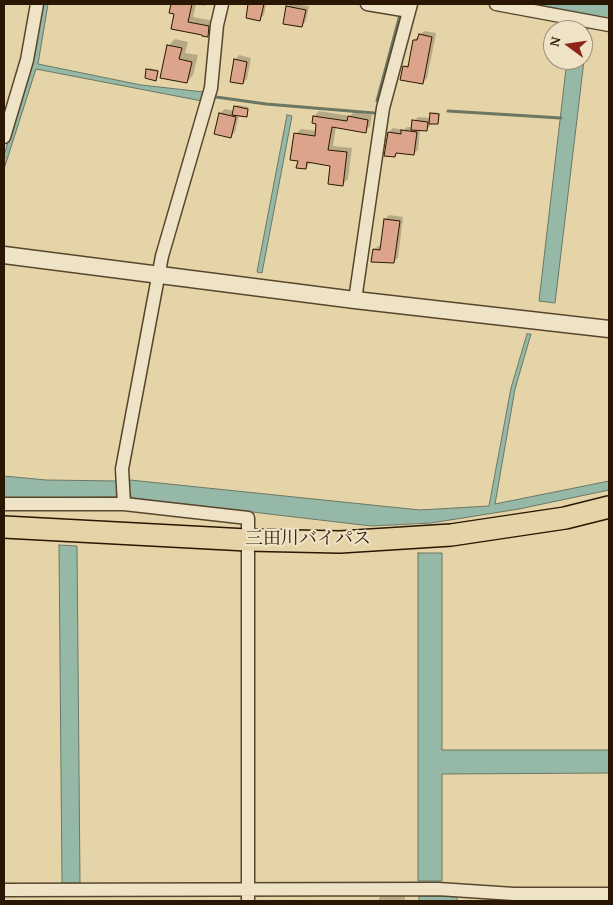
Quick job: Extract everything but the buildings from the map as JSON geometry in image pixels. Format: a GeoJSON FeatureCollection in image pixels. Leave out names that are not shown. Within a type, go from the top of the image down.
{"type":"FeatureCollection","features":[{"type":"Feature","properties":{"kind":"highway","name":"三田川バイパス"},"geometry":{"type":"LineString","coordinates":[[4,527],[247,540],[340,542],[451,535],[565,518],[609,507]]}},
{"type":"Feature","properties":{"kind":"street"},"geometry":{"type":"LineString","coordinates":[[4,137],[27,60],[37,4]]}},
{"type":"Feature","properties":{"kind":"street"},"geometry":{"type":"LineString","coordinates":[[124,504],[122,469],[158,276],[162,256],[211,88],[217,25],[222,4]]}},
{"type":"Feature","properties":{"kind":"street"},"geometry":{"type":"LineString","coordinates":[[355,300],[383,108],[410,7],[367,4]]}},
{"type":"Feature","properties":{"kind":"street"},"geometry":{"type":"LineString","coordinates":[[496,4],[609,25]]}},
{"type":"Feature","properties":{"kind":"street"},"geometry":{"type":"LineString","coordinates":[[4,255],[158,276],[609,329]]}},
{"type":"Feature","properties":{"kind":"street"},"geometry":{"type":"LineString","coordinates":[[4,504],[124,504],[248,518],[248,895]]}},
{"type":"Feature","properties":{"kind":"street"},"geometry":{"type":"LineString","coordinates":[[4,890],[248,895],[438,889],[513,898],[609,894]]}},
{"type":"Feature","properties":{"kind":"shaded area"},"geometry":{"type":"Polygon","coordinates":[[[43,4],[48,4],[38,64],[141,85],[204,92],[202,101],[36,69],[4,169],[4,155],[33,62],[43,4]]]}},
{"type":"Feature","properties":{"kind":"shaded area"},"geometry":{"type":"Polygon","coordinates":[[[525,4],[609,4],[609,19],[525,4]]]}},
{"type":"Feature","properties":{"kind":"shaded area"},"geometry":{"type":"Polygon","coordinates":[[[566,70],[583,70],[555,303],[539,301],[566,70]]]}},
{"type":"Feature","properties":{"kind":"shaded area"},"geometry":{"type":"Polygon","coordinates":[[[287,115],[292,116],[262,273],[257,272],[287,115]]]}},
{"type":"Feature","properties":{"kind":"shaded area"},"geometry":{"type":"Polygon","coordinates":[[[527,334],[531,334],[515,389],[495,504],[609,481],[609,490],[519,509],[431,523],[371,526],[133,498],[128,492],[130,480],[420,510],[489,506],[511,388],[527,334]]]}},
{"type":"Feature","properties":{"kind":"shaded area"},"geometry":{"type":"Polygon","coordinates":[[[4,476],[46,480],[117,481],[119,492],[117,497],[4,498],[4,476]]]}},
{"type":"Feature","properties":{"kind":"shaded area"},"geometry":{"type":"Polygon","coordinates":[[[59,545],[77,546],[80,883],[62,883],[59,545]]]}},
{"type":"Feature","properties":{"kind":"shaded area"},"geometry":{"type":"Polygon","coordinates":[[[418,553],[442,553],[442,750],[609,750],[609,773],[442,774],[442,881],[418,881],[418,553]]]}},
{"type":"Feature","properties":{"kind":"shaded area"},"geometry":{"type":"Polygon","coordinates":[[[419,896],[457,896],[457,901],[419,901],[419,896]]]}},
{"type":"Feature","properties":{"kind":"waterway"},"geometry":{"type":"LineString","coordinates":[[377,101],[400,15]]}},
{"type":"Feature","properties":{"kind":"waterway"},"geometry":{"type":"LineString","coordinates":[[216,97],[266,104],[374,113]]}},
{"type":"Feature","properties":{"kind":"waterway"},"geometry":{"type":"LineString","coordinates":[[448,111],[561,118]]}}]}
